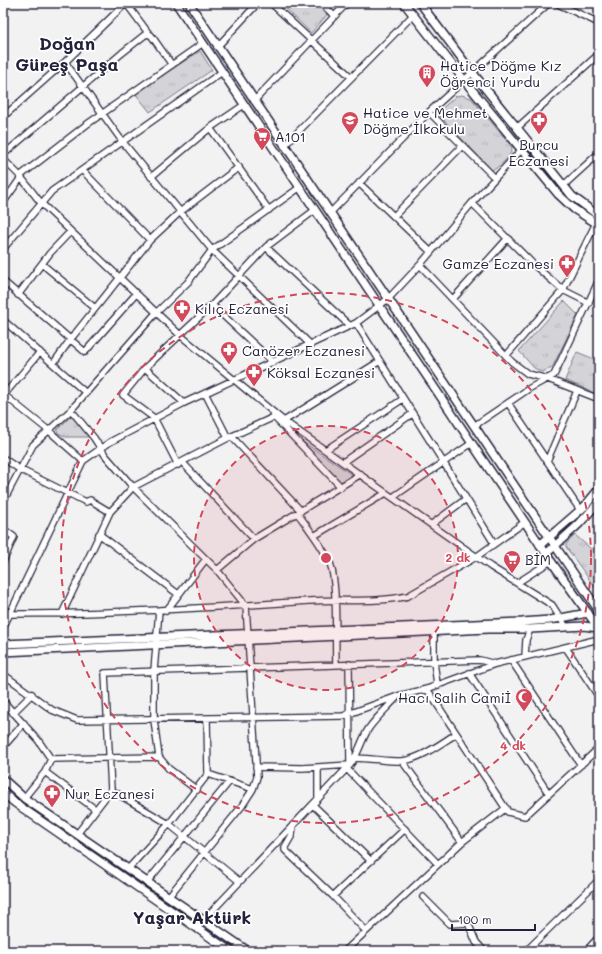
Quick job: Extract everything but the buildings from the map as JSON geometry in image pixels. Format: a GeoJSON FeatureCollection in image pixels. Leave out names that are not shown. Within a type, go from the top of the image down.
{"type":"FeatureCollection","features":[{"type":"Feature","properties":{"kind":"street"},"geometry":{"type":"LineString","coordinates":[[3,117],[65,62],[126,3],[172,65]]}},
{"type":"Feature","properties":{"kind":"street"},"geometry":{"type":"LineString","coordinates":[[176,3],[546,554],[599,628]]}},
{"type":"Feature","properties":{"kind":"street"},"geometry":{"type":"LineString","coordinates":[[189,3],[217,47],[549,537],[598,606]]}},
{"type":"Feature","properties":{"kind":"street"},"geometry":{"type":"LineString","coordinates":[[217,47],[258,3]]}},
{"type":"Feature","properties":{"kind":"street"},"geometry":{"type":"LineString","coordinates":[[271,3],[313,40],[351,77]]}},
{"type":"Feature","properties":{"kind":"street"},"geometry":{"type":"LineString","coordinates":[[322,3],[334,16]]}},
{"type":"Feature","properties":{"kind":"street"},"geometry":{"type":"LineString","coordinates":[[254,101],[347,3]]}},
{"type":"Feature","properties":{"kind":"street"},"geometry":{"type":"LineString","coordinates":[[404,3],[464,80],[522,148],[558,194],[574,209],[597,224],[562,290],[506,356]]}},
{"type":"Feature","properties":{"kind":"street"},"geometry":{"type":"LineString","coordinates":[[431,3],[422,6],[472,72],[518,127],[572,196],[599,216]]}},
{"type":"Feature","properties":{"kind":"street"},"geometry":{"type":"LineString","coordinates":[[330,213],[429,112],[549,3]]}},
{"type":"Feature","properties":{"kind":"street"},"geometry":{"type":"LineString","coordinates":[[556,3],[599,23]]}},
{"type":"Feature","properties":{"kind":"street"},"geometry":{"type":"LineString","coordinates":[[284,146],[413,15]]}},
{"type":"Feature","properties":{"kind":"street"},"geometry":{"type":"LineString","coordinates":[[3,155],[82,86],[122,53],[149,34]]}},
{"type":"Feature","properties":{"kind":"street"},"geometry":{"type":"LineString","coordinates":[[3,203],[20,177],[101,114],[203,43]]}},
{"type":"Feature","properties":{"kind":"street"},"geometry":{"type":"LineString","coordinates":[[518,127],[599,54]]}},
{"type":"Feature","properties":{"kind":"street"},"geometry":{"type":"LineString","coordinates":[[65,62],[101,114],[150,177],[212,250],[311,345]]}},
{"type":"Feature","properties":{"kind":"street"},"geometry":{"type":"LineString","coordinates":[[3,249],[40,203],[52,191],[222,72]]}},
{"type":"Feature","properties":{"kind":"street"},"geometry":{"type":"LineString","coordinates":[[150,177],[210,128],[244,105]]}},
{"type":"Feature","properties":{"kind":"street"},"geometry":{"type":"LineString","coordinates":[[429,112],[495,178]]}},
{"type":"Feature","properties":{"kind":"street"},"geometry":{"type":"LineString","coordinates":[[210,128],[269,210]]}},
{"type":"Feature","properties":{"kind":"street"},"geometry":{"type":"LineString","coordinates":[[394,216],[462,146]]}},
{"type":"Feature","properties":{"kind":"street"},"geometry":{"type":"LineString","coordinates":[[3,628],[83,461],[101,447],[154,418],[356,324],[388,299],[522,148]]}},
{"type":"Feature","properties":{"kind":"street"},"geometry":{"type":"LineString","coordinates":[[564,185],[599,152]]}},
{"type":"Feature","properties":{"kind":"street"},"geometry":{"type":"LineString","coordinates":[[3,159],[20,177],[40,203],[180,336],[284,421],[326,449],[476,556],[552,605],[566,627]]}},
{"type":"Feature","properties":{"kind":"street"},"geometry":{"type":"LineString","coordinates":[[53,364],[95,308],[120,279],[150,240],[180,212],[239,167]]}},
{"type":"Feature","properties":{"kind":"street"},"geometry":{"type":"LineString","coordinates":[[82,170],[150,240]]}},
{"type":"Feature","properties":{"kind":"street"},"geometry":{"type":"LineString","coordinates":[[359,182],[431,252]]}},
{"type":"Feature","properties":{"kind":"street"},"geometry":{"type":"LineString","coordinates":[[3,502],[33,444],[71,410],[156,312],[188,282],[212,250],[299,188]]}},
{"type":"Feature","properties":{"kind":"street"},"geometry":{"type":"LineString","coordinates":[[472,203],[534,265],[562,290],[588,303]]}},
{"type":"Feature","properties":{"kind":"street"},"geometry":{"type":"LineString","coordinates":[[254,539],[181,464],[154,418],[124,395],[145,368],[240,277],[266,247],[315,210]]}},
{"type":"Feature","properties":{"kind":"street"},"geometry":{"type":"LineString","coordinates":[[18,294],[70,232]]}},
{"type":"Feature","properties":{"kind":"street"},"geometry":{"type":"LineString","coordinates":[[453,299],[508,238]]}},
{"type":"Feature","properties":{"kind":"street"},"geometry":{"type":"LineString","coordinates":[[266,247],[350,326]]}},
{"type":"Feature","properties":{"kind":"street"},"geometry":{"type":"LineString","coordinates":[[42,264],[95,308]]}},
{"type":"Feature","properties":{"kind":"street"},"geometry":{"type":"LineString","coordinates":[[420,264],[506,356],[528,374],[548,379],[599,399]]}},
{"type":"Feature","properties":{"kind":"street"},"geometry":{"type":"LineString","coordinates":[[474,426],[554,375],[599,280]]}},
{"type":"Feature","properties":{"kind":"street"},"geometry":{"type":"LineString","coordinates":[[3,281],[85,352],[136,294]]}},
{"type":"Feature","properties":{"kind":"street"},"geometry":{"type":"LineString","coordinates":[[212,305],[273,362]]}},
{"type":"Feature","properties":{"kind":"street"},"geometry":{"type":"LineString","coordinates":[[4,322],[86,393]]}},
{"type":"Feature","properties":{"kind":"street"},"geometry":{"type":"LineString","coordinates":[[356,324],[494,543]]}},
{"type":"Feature","properties":{"kind":"street"},"geometry":{"type":"LineString","coordinates":[[40,352],[4,394],[83,461]]}},
{"type":"Feature","properties":{"kind":"street"},"geometry":{"type":"LineString","coordinates":[[284,421],[380,361]]}},
{"type":"Feature","properties":{"kind":"street"},"geometry":{"type":"LineString","coordinates":[[145,368],[184,403]]}},
{"type":"Feature","properties":{"kind":"street"},"geometry":{"type":"LineString","coordinates":[[547,461],[577,391]]}},
{"type":"Feature","properties":{"kind":"street"},"geometry":{"type":"LineString","coordinates":[[205,393],[230,437],[299,512],[330,563],[335,599],[336,664]]}},
{"type":"Feature","properties":{"kind":"street"},"geometry":{"type":"LineString","coordinates":[[326,449],[403,399]]}},
{"type":"Feature","properties":{"kind":"street"},"geometry":{"type":"LineString","coordinates":[[508,403],[580,510]]}},
{"type":"Feature","properties":{"kind":"street"},"geometry":{"type":"LineString","coordinates":[[71,410],[101,447],[105,455],[133,487],[217,570],[246,606],[257,777],[253,789],[242,806],[203,852],[169,896]]}},
{"type":"Feature","properties":{"kind":"street"},"geometry":{"type":"LineString","coordinates":[[343,462],[412,414]]}},
{"type":"Feature","properties":{"kind":"street"},"geometry":{"type":"LineString","coordinates":[[62,614],[110,512],[133,487],[181,464],[230,437],[274,417],[284,421]]}},
{"type":"Feature","properties":{"kind":"street"},"geometry":{"type":"LineString","coordinates":[[274,417],[341,487]]}},
{"type":"Feature","properties":{"kind":"street"},"geometry":{"type":"LineString","coordinates":[[393,497],[442,462],[472,443]]}},
{"type":"Feature","properties":{"kind":"street"},"geometry":{"type":"LineString","coordinates":[[3,458],[20,469],[86,502],[90,500],[110,512]]}},
{"type":"Feature","properties":{"kind":"street"},"geometry":{"type":"LineString","coordinates":[[217,570],[254,539],[360,474]]}},
{"type":"Feature","properties":{"kind":"street"},"geometry":{"type":"LineString","coordinates":[[540,545],[580,510],[599,489]]}},
{"type":"Feature","properties":{"kind":"street"},"geometry":{"type":"LineString","coordinates":[[314,536],[386,493]]}},
{"type":"Feature","properties":{"kind":"street"},"geometry":{"type":"LineString","coordinates":[[432,524],[466,499]]}},
{"type":"Feature","properties":{"kind":"street"},"geometry":{"type":"LineString","coordinates":[[546,554],[556,546],[599,502]]}},
{"type":"Feature","properties":{"kind":"street"},"geometry":{"type":"LineString","coordinates":[[3,609],[10,614],[62,614],[158,610],[166,611],[335,599],[396,599],[408,596],[476,556],[525,522]]}},
{"type":"Feature","properties":{"kind":"street"},"geometry":{"type":"LineString","coordinates":[[3,529],[14,537],[3,562]]}},
{"type":"Feature","properties":{"kind":"street"},"geometry":{"type":"LineString","coordinates":[[99,534],[178,594]]}},
{"type":"Feature","properties":{"kind":"street"},"geometry":{"type":"LineString","coordinates":[[166,611],[206,559]]}},
{"type":"Feature","properties":{"kind":"street"},"geometry":{"type":"LineString","coordinates":[[517,583],[551,561]]}},
{"type":"Feature","properties":{"kind":"street"},"geometry":{"type":"LineString","coordinates":[[158,610],[154,671],[154,720],[159,757],[168,769],[197,790]]}},
{"type":"Feature","properties":{"kind":"street"},"geometry":{"type":"LineString","coordinates":[[3,644],[157,641],[434,629],[561,618],[588,612]]}},
{"type":"Feature","properties":{"kind":"street"},"geometry":{"type":"LineString","coordinates":[[434,629],[530,630],[584,626],[599,628]]}},
{"type":"Feature","properties":{"kind":"street"},"geometry":{"type":"LineString","coordinates":[[434,629],[434,662],[438,684]]}},
{"type":"Feature","properties":{"kind":"street"},"geometry":{"type":"LineString","coordinates":[[525,657],[526,640],[530,630]]}},
{"type":"Feature","properties":{"kind":"street"},"geometry":{"type":"LineString","coordinates":[[3,674],[52,710],[77,720],[154,720],[349,715],[398,696],[427,689],[495,664],[599,639]]}},
{"type":"Feature","properties":{"kind":"street"},"geometry":{"type":"LineString","coordinates":[[3,652],[157,641]]}},
{"type":"Feature","properties":{"kind":"street"},"geometry":{"type":"LineString","coordinates":[[566,648],[599,697]]}},
{"type":"Feature","properties":{"kind":"street"},"geometry":{"type":"LineString","coordinates":[[77,834],[111,790],[105,673],[480,660],[495,664]]}},
{"type":"Feature","properties":{"kind":"street"},"geometry":{"type":"LineString","coordinates":[[511,660],[581,765]]}},
{"type":"Feature","properties":{"kind":"street"},"geometry":{"type":"LineString","coordinates":[[349,664],[348,767],[438,864]]}},
{"type":"Feature","properties":{"kind":"street"},"geometry":{"type":"LineString","coordinates":[[469,673],[549,794]]}},
{"type":"Feature","properties":{"kind":"street"},"geometry":{"type":"LineString","coordinates":[[427,689],[508,812],[525,816],[599,748]]}},
{"type":"Feature","properties":{"kind":"street"},"geometry":{"type":"LineString","coordinates":[[13,713],[32,694]]}},
{"type":"Feature","properties":{"kind":"street"},"geometry":{"type":"LineString","coordinates":[[196,928],[348,767],[355,758],[360,744],[370,728],[398,696]]}},
{"type":"Feature","properties":{"kind":"street"},"geometry":{"type":"LineString","coordinates":[[3,701],[24,723],[51,758]]}},
{"type":"Feature","properties":{"kind":"street"},"geometry":{"type":"LineString","coordinates":[[128,869],[169,824],[208,774],[206,719]]}},
{"type":"Feature","properties":{"kind":"street"},"geometry":{"type":"LineString","coordinates":[[3,747],[24,723]]}},
{"type":"Feature","properties":{"kind":"street"},"geometry":{"type":"LineString","coordinates":[[355,758],[402,761],[417,757],[456,734]]}},
{"type":"Feature","properties":{"kind":"street"},"geometry":{"type":"LineString","coordinates":[[51,758],[159,757]]}},
{"type":"Feature","properties":{"kind":"street"},"geometry":{"type":"LineString","coordinates":[[24,798],[45,772],[51,758]]}},
{"type":"Feature","properties":{"kind":"street"},"geometry":{"type":"LineString","coordinates":[[402,761],[462,842]]}},
{"type":"Feature","properties":{"kind":"street"},"geometry":{"type":"LineString","coordinates":[[256,767],[348,767]]}},
{"type":"Feature","properties":{"kind":"street"},"geometry":{"type":"LineString","coordinates":[[318,767],[318,799]]}},
{"type":"Feature","properties":{"kind":"street"},"geometry":{"type":"LineString","coordinates":[[45,772],[95,809]]}},
{"type":"Feature","properties":{"kind":"street"},"geometry":{"type":"LineString","coordinates":[[208,774],[253,789]]}},
{"type":"Feature","properties":{"kind":"street"},"geometry":{"type":"LineString","coordinates":[[3,779],[24,798],[148,881],[248,951]]}},
{"type":"Feature","properties":{"kind":"street"},"geometry":{"type":"LineString","coordinates":[[148,881],[229,782]]}},
{"type":"Feature","properties":{"kind":"street"},"geometry":{"type":"LineString","coordinates":[[111,790],[169,824],[239,881]]}},
{"type":"Feature","properties":{"kind":"street"},"geometry":{"type":"LineString","coordinates":[[3,793],[15,803],[230,951]]}},
{"type":"Feature","properties":{"kind":"street"},"geometry":{"type":"LineString","coordinates":[[313,805],[370,861]]}},
{"type":"Feature","properties":{"kind":"street"},"geometry":{"type":"LineString","coordinates":[[345,951],[365,930],[462,842],[506,808]]}},
{"type":"Feature","properties":{"kind":"street"},"geometry":{"type":"LineString","coordinates":[[294,825],[292,835],[285,847],[285,850],[333,896],[365,930]]}},
{"type":"Feature","properties":{"kind":"street"},"geometry":{"type":"LineString","coordinates":[[333,896],[405,829]]}},
{"type":"Feature","properties":{"kind":"street"},"geometry":{"type":"LineString","coordinates":[[526,951],[599,880]]}},
{"type":"Feature","properties":{"kind":"street"},"geometry":{"type":"LineString","coordinates":[[423,897],[450,924],[468,923],[476,942],[484,951]]}},
{"type":"Feature","properties":{"kind":"street"},"geometry":{"type":"LineString","coordinates":[[586,951],[599,937]]}},
{"type":"Feature","properties":{"kind":"green space"},"geometry":{"type":"Polygon","coordinates":[[[280,3],[315,3],[327,15],[311,33],[280,3]]]}},
{"type":"Feature","properties":{"kind":"green space"},"geometry":{"type":"Polygon","coordinates":[[[200,51],[212,70],[150,112],[135,93],[200,51]]]}},
{"type":"Feature","properties":{"kind":"green space"},"geometry":{"type":"Polygon","coordinates":[[[462,95],[471,98],[512,147],[508,157],[495,169],[492,170],[437,113],[456,96],[462,95]]]}},
{"type":"Feature","properties":{"kind":"green space"},"geometry":{"type":"Polygon","coordinates":[[[564,301],[578,315],[552,368],[542,372],[534,368],[519,351],[564,301]]]}},
{"type":"Feature","properties":{"kind":"green space"},"geometry":{"type":"Polygon","coordinates":[[[577,352],[599,361],[599,395],[565,380],[577,352]]]}},
{"type":"Feature","properties":{"kind":"green space"},"geometry":{"type":"Polygon","coordinates":[[[72,415],[92,437],[66,437],[58,433],[57,430],[72,415]]]}},
{"type":"Feature","properties":{"kind":"green space"},"geometry":{"type":"Polygon","coordinates":[[[302,441],[354,476],[342,485],[302,441]]]}},
{"type":"Feature","properties":{"kind":"green space"},"geometry":{"type":"Polygon","coordinates":[[[575,535],[599,556],[599,593],[566,547],[566,544],[575,535]]]}},
{"type":"Feature","properties":{"kind":"place","name":"Hatice Döğme Kız Öğrenci Yurdu"},"geometry":{"type":"Point","coordinates":[427,88]}},
{"type":"Feature","properties":{"kind":"place","name":"Hatice ve Mehmet Döğme İlkokulu"},"geometry":{"type":"Point","coordinates":[350,135]}},
{"type":"Feature","properties":{"kind":"place","name":"Burcu Eczanesi"},"geometry":{"type":"Point","coordinates":[539,135]}},
{"type":"Feature","properties":{"kind":"place","name":"A101"},"geometry":{"type":"Point","coordinates":[262,151]}},
{"type":"Feature","properties":{"kind":"place","name":"Gamze Eczanesi"},"geometry":{"type":"Point","coordinates":[567,278]}},
{"type":"Feature","properties":{"kind":"place","name":"Kılıç Eczanesi"},"geometry":{"type":"Point","coordinates":[182,323]}},
{"type":"Feature","properties":{"kind":"place","name":"Canözer Eczanesi"},"geometry":{"type":"Point","coordinates":[229,365]}},
{"type":"Feature","properties":{"kind":"place","name":"Köksal Eczanesi"},"geometry":{"type":"Point","coordinates":[254,387]}},
{"type":"Feature","properties":{"kind":"place","name":"BİM"},"geometry":{"type":"Point","coordinates":[512,574]}},
{"type":"Feature","properties":{"kind":"place","name":"Hacı Salih Camiİ"},"geometry":{"type":"Point","coordinates":[524,712]}},
{"type":"Feature","properties":{"kind":"place","name":"Nur Eczanesi"},"geometry":{"type":"Point","coordinates":[52,808]}},
{"type":"Feature","properties":{"kind":"district","name":"Doğan Güreş Paşa"},"geometry":{"type":"Point","coordinates":[67,53]}},
{"type":"Feature","properties":{"kind":"district","name":"Yaşar Aktürk"},"geometry":{"type":"Point","coordinates":[192,917]}}]}
